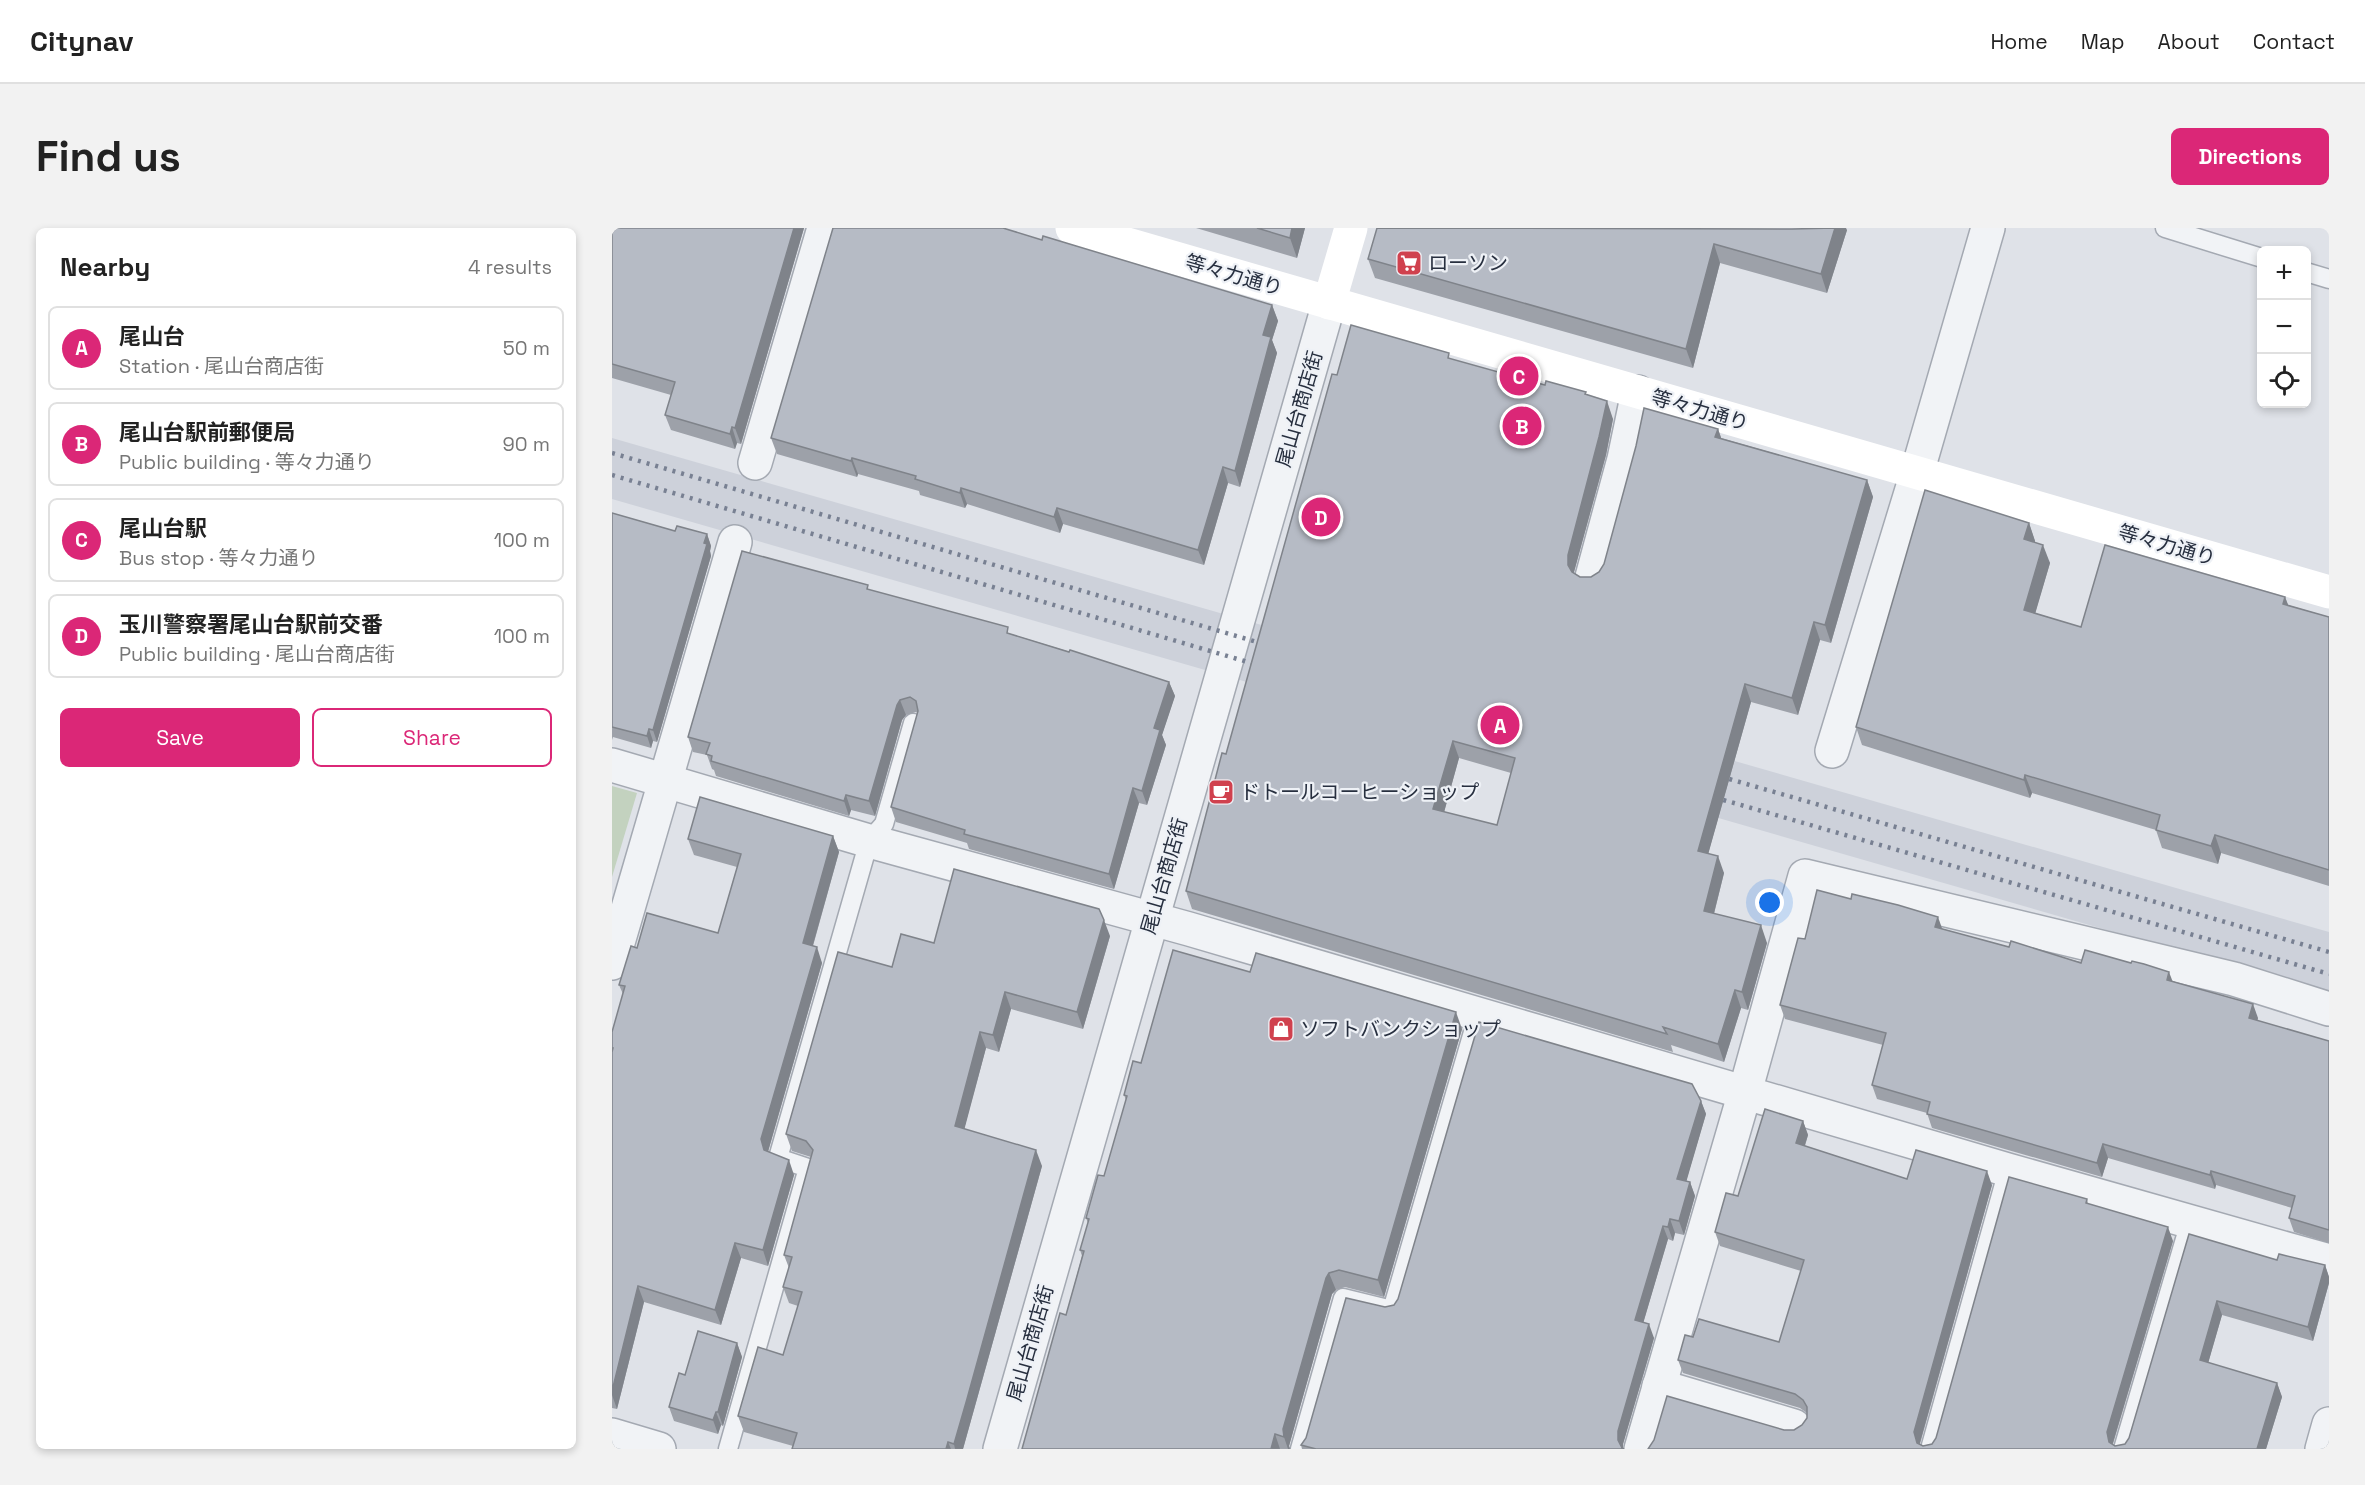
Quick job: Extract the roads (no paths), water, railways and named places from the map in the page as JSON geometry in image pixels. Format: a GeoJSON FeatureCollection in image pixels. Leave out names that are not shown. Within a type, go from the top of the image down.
{"type":"FeatureCollection","features":[{"type":"Feature","properties":{"kind":"street"},"geometry":{"type":"LineString","coordinates":[[755,463],[824,228]]}},
{"type":"Feature","properties":{"kind":"street","name":"等々力通り"},"geometry":{"type":"LineString","coordinates":[[1072,228],[2329,592]]}},
{"type":"Feature","properties":{"kind":"street"},"geometry":{"type":"LineString","coordinates":[[1329,303],[1351,228]]}},
{"type":"Feature","properties":{"kind":"street"},"geometry":{"type":"LineString","coordinates":[[1832,751],[1917,473],[1988,228]]}},
{"type":"Feature","properties":{"kind":"street","name":"尾山台商店街"},"geometry":{"type":"LineString","coordinates":[[1000,1449],[1329,303]]}},
{"type":"Feature","properties":{"kind":"street"},"geometry":{"type":"LineString","coordinates":[[1592,577],[1624,459],[1638,393]]}},
{"type":"Feature","properties":{"kind":"street"},"geometry":{"type":"LineString","coordinates":[[612,963],[735,542]]}},
{"type":"Feature","properties":{"kind":"street"},"geometry":{"type":"LineString","coordinates":[[612,765],[869,841],[1152,919],[2008,1170],[2329,1261]]}},
{"type":"Feature","properties":{"kind":"street"},"geometry":{"type":"LineString","coordinates":[[1641,1449],[1746,1092],[1805,876],[2234,979],[2329,1009]]}},
{"type":"Feature","properties":{"kind":"street"},"geometry":{"type":"LineString","coordinates":[[1659,1386],[1794,1426]]}},
{"type":"Feature","properties":{"kind":"street"},"geometry":{"type":"LineString","coordinates":[[2322,1449],[2329,1424]]}},
{"type":"Feature","properties":{"kind":"street"},"geometry":{"type":"LineString","coordinates":[[612,1435],[659,1449]]}},
{"type":"Feature","properties":{"kind":"lane"},"geometry":{"type":"LineString","coordinates":[[2165,228],[2257,256]]}},
{"type":"Feature","properties":{"kind":"lane"},"geometry":{"type":"LineString","coordinates":[[2311,273],[2329,279]]}},
{"type":"Feature","properties":{"kind":"lane"},"geometry":{"type":"LineString","coordinates":[[728,1449],[808,1168],[778,1158],[869,841],[884,824],[913,723]]}},
{"type":"Feature","properties":{"kind":"lane"},"geometry":{"type":"LineString","coordinates":[[1300,1449],[1343,1298],[1392,1310],[1478,1015]]}},
{"type":"Feature","properties":{"kind":"lane"},"geometry":{"type":"LineString","coordinates":[[1930,1449],[2008,1170]]}},
{"type":"Feature","properties":{"kind":"lane"},"geometry":{"type":"LineString","coordinates":[[2123,1449],[2190,1222]]}},
{"type":"Feature","properties":{"kind":"railway"},"geometry":{"type":"LineString","coordinates":[[612,453],[1274,647]]}},
{"type":"Feature","properties":{"kind":"railway"},"geometry":{"type":"LineString","coordinates":[[612,475],[1268,668]]}},
{"type":"Feature","properties":{"kind":"railway"},"geometry":{"type":"LineString","coordinates":[[1712,774],[2329,952]]}},
{"type":"Feature","properties":{"kind":"railway"},"geometry":{"type":"LineString","coordinates":[[1706,795],[2329,974]]}},
{"type":"Feature","properties":{"kind":"place","name":"ローソン"},"geometry":{"type":"Point","coordinates":[1409,263]}},
{"type":"Feature","properties":{"kind":"place","name":"尾山台駅"},"geometry":{"type":"Point","coordinates":[1519,376]}},
{"type":"Feature","properties":{"kind":"place","name":"尾山台駅前郵便局"},"geometry":{"type":"Point","coordinates":[1522,426]}},
{"type":"Feature","properties":{"kind":"place","name":"玉川警察署尾山台駅前交番"},"geometry":{"type":"Point","coordinates":[1321,517]}},
{"type":"Feature","properties":{"kind":"place","name":"尾山台"},"geometry":{"type":"Point","coordinates":[1500,725]}},
{"type":"Feature","properties":{"kind":"place","name":"ドトールコーヒーショップ"},"geometry":{"type":"Point","coordinates":[1221,792]}},
{"type":"Feature","properties":{"kind":"place","name":"ソフトバンクショップ"},"geometry":{"type":"Point","coordinates":[1281,1029]}}]}
